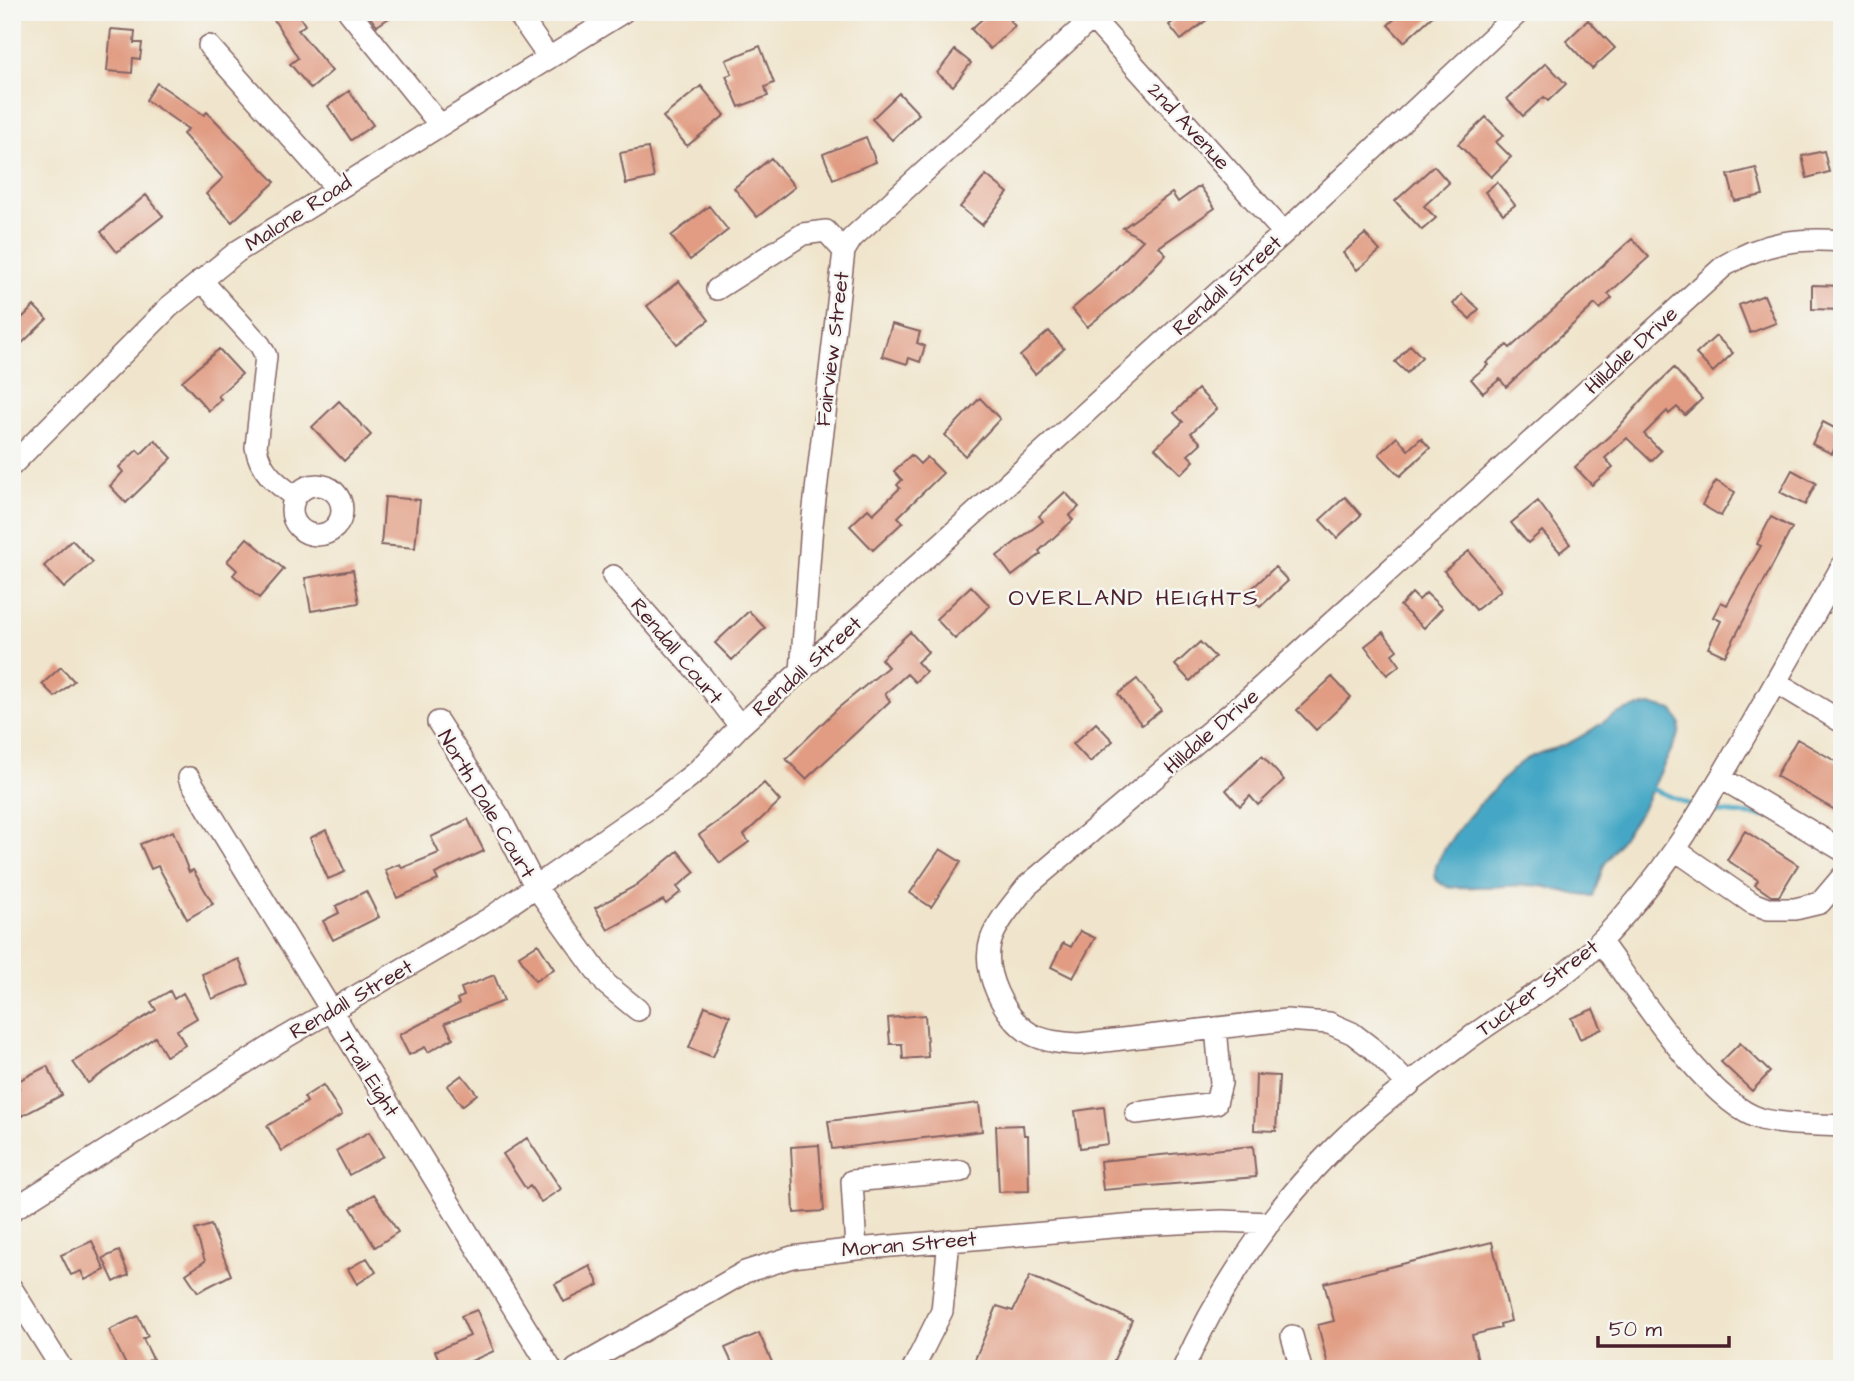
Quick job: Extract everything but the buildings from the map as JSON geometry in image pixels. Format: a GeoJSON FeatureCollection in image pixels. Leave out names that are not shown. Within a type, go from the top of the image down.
{"type":"FeatureCollection","features":[{"type":"Feature","properties":{"kind":"street"},"geometry":{"type":"LineString","coordinates":[[349,12],[440,125]]}},
{"type":"Feature","properties":{"kind":"street"},"geometry":{"type":"LineString","coordinates":[[517,12],[549,58]]}},
{"type":"Feature","properties":{"kind":"street","name":"Malone Road"},"geometry":{"type":"LineString","coordinates":[[12,465],[169,307],[260,235],[623,12]]}},
{"type":"Feature","properties":{"kind":"street","name":"Rendall Street"},"geometry":{"type":"LineString","coordinates":[[12,1210],[331,1010],[489,918],[659,801],[697,771],[740,726],[1284,233],[1519,12]]}},
{"type":"Feature","properties":{"kind":"street","name":"2nd Avenue"},"geometry":{"type":"LineString","coordinates":[[1096,16],[1284,233]]}},
{"type":"Feature","properties":{"kind":"street","name":"Fairview Street"},"geometry":{"type":"LineString","coordinates":[[801,671],[812,525],[844,251],[852,238],[1096,16]]}},
{"type":"Feature","properties":{"kind":"street"},"geometry":{"type":"LineString","coordinates":[[209,46],[336,188]]}},
{"type":"Feature","properties":{"kind":"street"},"geometry":{"type":"LineString","coordinates":[[717,289],[803,234],[826,231],[844,251]]}},
{"type":"Feature","properties":{"kind":"street","name":"Hilldale Drive"},"geometry":{"type":"LineString","coordinates":[[1409,1085],[1373,1049],[1352,1033],[1329,1023],[1286,1020],[1079,1044],[1058,1043],[1032,1034],[1015,1020],[997,992],[989,964],[991,940],[1005,915],[1027,886],[1230,714],[1724,266],[1750,250],[1780,242],[1811,238],[1842,241]]}},
{"type":"Feature","properties":{"kind":"street"},"geometry":{"type":"LineString","coordinates":[[201,280],[260,345],[266,356],[256,447],[258,458],[274,482],[295,497]]}},
{"type":"Feature","properties":{"kind":"street","name":"Tucker Street"},"geometry":{"type":"LineString","coordinates":[[1183,1369],[1214,1306],[1270,1223],[1335,1147],[1473,1035],[1560,975],[1601,941],[1637,904],[1677,851],[1842,566]]}},
{"type":"Feature","properties":{"kind":"street","name":"Rendall Court"},"geometry":{"type":"LineString","coordinates":[[613,576],[703,678],[740,726]]}},
{"type":"Feature","properties":{"kind":"street"},"geometry":{"type":"LineString","coordinates":[[1776,682],[1842,722]]}},
{"type":"Feature","properties":{"kind":"street","name":"North Dale Court"},"geometry":{"type":"LineString","coordinates":[[438,722],[500,818],[535,886],[606,984],[638,1010]]}},
{"type":"Feature","properties":{"kind":"street","name":"Trail Eight"},"geometry":{"type":"LineString","coordinates":[[189,778],[551,1369]]}},
{"type":"Feature","properties":{"kind":"street"},"geometry":{"type":"LineString","coordinates":[[1721,778],[1842,850]]}},
{"type":"Feature","properties":{"kind":"street"},"geometry":{"type":"LineString","coordinates":[[1677,851],[1752,903],[1768,909],[1795,909],[1820,903],[1842,877]]}},
{"type":"Feature","properties":{"kind":"street"},"geometry":{"type":"LineString","coordinates":[[1601,941],[1674,1040],[1724,1099],[1760,1119],[1842,1126]]}},
{"type":"Feature","properties":{"kind":"street"},"geometry":{"type":"LineString","coordinates":[[1136,1113],[1216,1102],[1221,1083],[1216,1028]]}},
{"type":"Feature","properties":{"kind":"street"},"geometry":{"type":"LineString","coordinates":[[856,1249],[852,1181],[961,1171]]}},
{"type":"Feature","properties":{"kind":"street","name":"Moran Street"},"geometry":{"type":"LineString","coordinates":[[576,1369],[608,1361],[745,1272],[792,1257],[949,1240],[1136,1225],[1222,1221],[1270,1223]]}},
{"type":"Feature","properties":{"kind":"street"},"geometry":{"type":"LineString","coordinates":[[913,1369],[942,1311],[949,1240]]}},
{"type":"Feature","properties":{"kind":"street"},"geometry":{"type":"LineString","coordinates":[[12,1289],[61,1369]]}},
{"type":"Feature","properties":{"kind":"street"},"geometry":{"type":"LineString","coordinates":[[1292,1336],[1301,1369]]}},
{"type":"Feature","properties":{"kind":"water"},"geometry":{"type":"Polygon","coordinates":[[[1652,705],[1673,710],[1680,723],[1679,734],[1643,808],[1604,865],[1593,896],[1533,885],[1455,887],[1439,883],[1436,879],[1436,868],[1442,853],[1484,799],[1522,762],[1583,736],[1626,710],[1652,705]]]}},
{"type":"Feature","properties":{"kind":"waterway"},"geometry":{"type":"LineString","coordinates":[[1647,787],[1691,805]]}},
{"type":"Feature","properties":{"kind":"waterway"},"geometry":{"type":"LineString","coordinates":[[1711,811],[1771,817]]}},
{"type":"Feature","properties":{"kind":"district","name":"OVERLAND HEIGHTS"},"geometry":{"type":"Point","coordinates":[1134,597]}}]}
